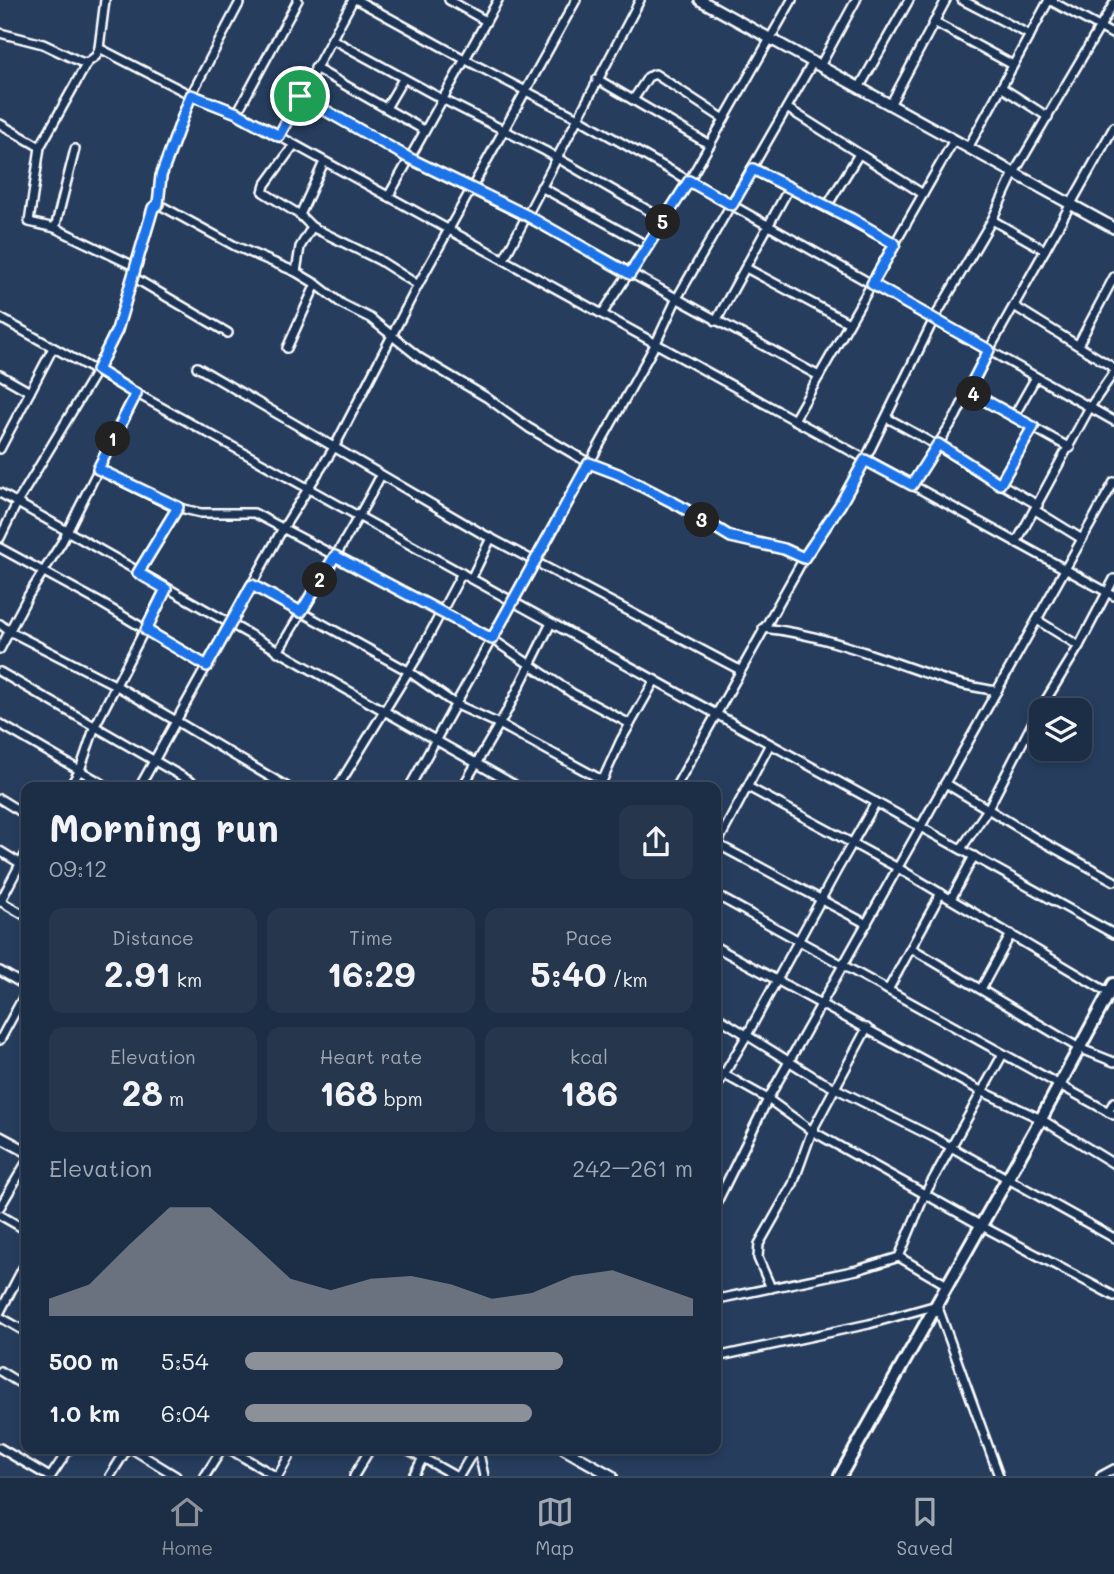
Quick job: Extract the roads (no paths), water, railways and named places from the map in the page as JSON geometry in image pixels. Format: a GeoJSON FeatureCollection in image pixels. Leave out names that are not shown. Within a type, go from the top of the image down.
{"type":"FeatureCollection","features":[{"type":"Feature","properties":{"kind":"main road"},"geometry":{"type":"LineString","coordinates":[[840,1476],[1112,988]]}},
{"type":"Feature","properties":{"kind":"street"},"geometry":{"type":"LineString","coordinates":[[104,0],[96,57],[87,63],[40,148],[29,222],[55,228],[136,267]]}},
{"type":"Feature","properties":{"kind":"street"},"geometry":{"type":"LineString","coordinates":[[0,538],[17,503],[97,370],[117,330],[153,208],[158,204],[161,176],[191,95],[241,0]]}},
{"type":"Feature","properties":{"kind":"street"},"geometry":{"type":"LineString","coordinates":[[237,113],[298,0]]}},
{"type":"Feature","properties":{"kind":"street"},"geometry":{"type":"LineString","coordinates":[[279,136],[355,0],[576,117],[1114,421]]}},
{"type":"Feature","properties":{"kind":"street"},"geometry":{"type":"LineString","coordinates":[[449,0],[486,21]]}},
{"type":"Feature","properties":{"kind":"street"},"geometry":{"type":"LineString","coordinates":[[388,197],[498,0]]}},
{"type":"Feature","properties":{"kind":"street"},"geometry":{"type":"LineString","coordinates":[[143,782],[282,530],[335,446],[418,285],[576,0]]}},
{"type":"Feature","properties":{"kind":"street"},"geometry":{"type":"LineString","coordinates":[[504,259],[576,117],[640,0]]}},
{"type":"Feature","properties":{"kind":"street"},"geometry":{"type":"LineString","coordinates":[[700,0],[1114,228]]}},
{"type":"Feature","properties":{"kind":"street"},"geometry":{"type":"LineString","coordinates":[[602,314],[689,181],[792,0]]}},
{"type":"Feature","properties":{"kind":"street"},"geometry":{"type":"LineString","coordinates":[[412,782],[656,343],[676,300],[787,108],[856,0]]}},
{"type":"Feature","properties":{"kind":"street"},"geometry":{"type":"LineString","coordinates":[[859,88],[909,0]]}},
{"type":"Feature","properties":{"kind":"street"},"geometry":{"type":"LineString","coordinates":[[890,105],[946,0]]}},
{"type":"Feature","properties":{"kind":"street"},"geometry":{"type":"LineString","coordinates":[[962,0],[1030,35]]}},
{"type":"Feature","properties":{"kind":"street"},"geometry":{"type":"LineString","coordinates":[[968,148],[1049,0],[1114,35]]}},
{"type":"Feature","properties":{"kind":"street"},"geometry":{"type":"LineString","coordinates":[[678,782],[763,628],[804,558],[840,505],[887,418],[933,319],[992,219],[1014,173],[1114,3]]}},
{"type":"Feature","properties":{"kind":"street"},"geometry":{"type":"LineString","coordinates":[[934,22],[1013,65]]}},
{"type":"Feature","properties":{"kind":"street"},"geometry":{"type":"LineString","coordinates":[[0,33],[43,44],[87,63]]}},
{"type":"Feature","properties":{"kind":"street"},"geometry":{"type":"LineString","coordinates":[[332,39],[403,79],[556,157],[665,219]]}},
{"type":"Feature","properties":{"kind":"street"},"geometry":{"type":"LineString","coordinates":[[99,48],[191,95],[237,113],[1114,596]]}},
{"type":"Feature","properties":{"kind":"street"},"geometry":{"type":"LineString","coordinates":[[315,68],[424,131]]}},
{"type":"Feature","properties":{"kind":"street"},"geometry":{"type":"LineString","coordinates":[[633,100],[648,77],[655,74],[724,119]]}},
{"type":"Feature","properties":{"kind":"street"},"geometry":{"type":"LineString","coordinates":[[386,108],[403,79]]}},
{"type":"Feature","properties":{"kind":"street"},"geometry":{"type":"LineString","coordinates":[[597,79],[710,145]]}},
{"type":"Feature","properties":{"kind":"street"},"geometry":{"type":"LineString","coordinates":[[1001,87],[1048,117]]}},
{"type":"Feature","properties":{"kind":"street"},"geometry":{"type":"LineString","coordinates":[[300,96],[409,158],[526,215],[676,300],[819,376]]}},
{"type":"Feature","properties":{"kind":"street"},"geometry":{"type":"LineString","coordinates":[[787,108],[923,194]]}},
{"type":"Feature","properties":{"kind":"street"},"geometry":{"type":"LineString","coordinates":[[0,124],[40,148]]}},
{"type":"Feature","properties":{"kind":"street"},"geometry":{"type":"LineString","coordinates":[[912,485],[968,391],[1114,127]]}},
{"type":"Feature","properties":{"kind":"street"},"geometry":{"type":"LineString","coordinates":[[794,420],[954,140]]}},
{"type":"Feature","properties":{"kind":"street"},"geometry":{"type":"LineString","coordinates":[[294,145],[265,185],[263,192],[300,215],[312,227],[379,260],[418,285]]}},
{"type":"Feature","properties":{"kind":"street"},"geometry":{"type":"LineString","coordinates":[[55,228],[75,149]]}},
{"type":"Feature","properties":{"kind":"street"},"geometry":{"type":"LineString","coordinates":[[827,206],[859,154]]}},
{"type":"Feature","properties":{"kind":"street"},"geometry":{"type":"LineString","coordinates":[[300,215],[324,162]]}},
{"type":"Feature","properties":{"kind":"street"},"geometry":{"type":"LineString","coordinates":[[753,169],[895,244]]}},
{"type":"Feature","properties":{"kind":"street"},"geometry":{"type":"LineString","coordinates":[[541,187],[648,246]]}},
{"type":"Feature","properties":{"kind":"street"},"geometry":{"type":"LineString","coordinates":[[716,321],[789,188]]}},
{"type":"Feature","properties":{"kind":"street"},"geometry":{"type":"LineString","coordinates":[[158,204],[235,246],[296,272],[316,284],[342,304],[370,318],[414,354],[589,463],[631,480],[731,537],[784,549],[804,558]]}},
{"type":"Feature","properties":{"kind":"street"},"geometry":{"type":"LineString","coordinates":[[992,219],[1045,250]]}},
{"type":"Feature","properties":{"kind":"street"},"geometry":{"type":"LineString","coordinates":[[296,272],[300,247],[312,227]]}},
{"type":"Feature","properties":{"kind":"street"},"geometry":{"type":"LineString","coordinates":[[746,268],[849,323]]}},
{"type":"Feature","properties":{"kind":"street"},"geometry":{"type":"LineString","coordinates":[[1078,345],[1114,277]]}},
{"type":"Feature","properties":{"kind":"street"},"geometry":{"type":"LineString","coordinates":[[133,278],[229,333]]}},
{"type":"Feature","properties":{"kind":"street"},"geometry":{"type":"LineString","coordinates":[[287,348],[316,284]]}},
{"type":"Feature","properties":{"kind":"street"},"geometry":{"type":"LineString","coordinates":[[1014,306],[1114,370],[1090,407],[1016,543]]}},
{"type":"Feature","properties":{"kind":"street"},"geometry":{"type":"LineString","coordinates":[[0,318],[1114,934]]}},
{"type":"Feature","properties":{"kind":"street"},"geometry":{"type":"LineString","coordinates":[[0,449],[53,348]]}},
{"type":"Feature","properties":{"kind":"street"},"geometry":{"type":"LineString","coordinates":[[197,367],[491,538],[740,670]]}},
{"type":"Feature","properties":{"kind":"street"},"geometry":{"type":"LineString","coordinates":[[0,375],[30,392]]}},
{"type":"Feature","properties":{"kind":"street"},"geometry":{"type":"LineString","coordinates":[[1014,416],[1036,377]]}},
{"type":"Feature","properties":{"kind":"street"},"geometry":{"type":"LineString","coordinates":[[968,391],[1070,448]]}},
{"type":"Feature","properties":{"kind":"street"},"geometry":{"type":"LineString","coordinates":[[0,649],[67,533],[136,394]]}},
{"type":"Feature","properties":{"kind":"street"},"geometry":{"type":"LineString","coordinates":[[887,418],[938,444],[1082,539]]}},
{"type":"Feature","properties":{"kind":"street"},"geometry":{"type":"LineString","coordinates":[[1000,484],[1033,427]]}},
{"type":"Feature","properties":{"kind":"street"},"geometry":{"type":"LineString","coordinates":[[98,469],[178,507],[201,513],[254,513],[492,639],[572,693],[630,724]]}},
{"type":"Feature","properties":{"kind":"street"},"geometry":{"type":"LineString","coordinates":[[278,652],[360,517],[381,475]]}},
{"type":"Feature","properties":{"kind":"street"},"geometry":{"type":"LineString","coordinates":[[721,1187],[1114,482]]}},
{"type":"Feature","properties":{"kind":"street"},"geometry":{"type":"LineString","coordinates":[[0,493],[509,782]]}},
{"type":"Feature","properties":{"kind":"street"},"geometry":{"type":"LineString","coordinates":[[138,573],[178,507]]}},
{"type":"Feature","properties":{"kind":"street"},"geometry":{"type":"LineString","coordinates":[[471,579],[491,538]]}},
{"type":"Feature","properties":{"kind":"street"},"geometry":{"type":"LineString","coordinates":[[0,548],[101,603],[207,666]]}},
{"type":"Feature","properties":{"kind":"street"},"geometry":{"type":"LineString","coordinates":[[341,782],[408,671],[462,573]]}},
{"type":"Feature","properties":{"kind":"street"},"geometry":{"type":"LineString","coordinates":[[961,849],[988,809],[1036,716],[1079,646],[1114,579]]}},
{"type":"Feature","properties":{"kind":"street"},"geometry":{"type":"LineString","coordinates":[[252,585],[408,671],[455,704],[499,724],[597,782]]}},
{"type":"Feature","properties":{"kind":"street"},"geometry":{"type":"LineString","coordinates":[[73,782],[80,770],[95,726],[166,589]]}},
{"type":"Feature","properties":{"kind":"street"},"geometry":{"type":"LineString","coordinates":[[1037,620],[1079,646]]}},
{"type":"Feature","properties":{"kind":"street"},"geometry":{"type":"LineString","coordinates":[[465,782],[499,724],[551,623]]}},
{"type":"Feature","properties":{"kind":"street"},"geometry":{"type":"LineString","coordinates":[[0,624],[117,685],[279,782]]}},
{"type":"Feature","properties":{"kind":"street"},"geometry":{"type":"LineString","coordinates":[[763,628],[798,631],[827,638],[952,682],[997,691]]}},
{"type":"Feature","properties":{"kind":"street"},"geometry":{"type":"LineString","coordinates":[[0,672],[192,782]]}},
{"type":"Feature","properties":{"kind":"street"},"geometry":{"type":"LineString","coordinates":[[601,782],[655,680]]}},
{"type":"Feature","properties":{"kind":"street"},"geometry":{"type":"LineString","coordinates":[[0,724],[100,782]]}},
{"type":"Feature","properties":{"kind":"street"},"geometry":{"type":"LineString","coordinates":[[721,836],[770,744]]}},
{"type":"Feature","properties":{"kind":"street"},"geometry":{"type":"LineString","coordinates":[[946,783],[1114,881]]}},
{"type":"Feature","properties":{"kind":"street"},"geometry":{"type":"LineString","coordinates":[[748,787],[1112,988]]}},
{"type":"Feature","properties":{"kind":"street"},"geometry":{"type":"LineString","coordinates":[[0,799],[21,812]]}},
{"type":"Feature","properties":{"kind":"street"},"geometry":{"type":"LineString","coordinates":[[721,1069],[747,1035],[876,802]]}},
{"type":"Feature","properties":{"kind":"street"},"geometry":{"type":"LineString","coordinates":[[721,848],[867,924]]}},
{"type":"Feature","properties":{"kind":"street"},"geometry":{"type":"LineString","coordinates":[[0,851],[21,864]]}},
{"type":"Feature","properties":{"kind":"street"},"geometry":{"type":"LineString","coordinates":[[951,899],[974,856]]}},
{"type":"Feature","properties":{"kind":"street"},"geometry":{"type":"LineString","coordinates":[[21,868],[0,902],[21,913]]}},
{"type":"Feature","properties":{"kind":"street"},"geometry":{"type":"LineString","coordinates":[[888,990],[941,893]]}},
{"type":"Feature","properties":{"kind":"street"},"geometry":{"type":"LineString","coordinates":[[721,898],[1111,1113],[1114,1102]]}},
{"type":"Feature","properties":{"kind":"street"},"geometry":{"type":"LineString","coordinates":[[981,989],[1011,934]]}},
{"type":"Feature","properties":{"kind":"street"},"geometry":{"type":"LineString","coordinates":[[911,948],[1079,1048],[1114,1062]]}},
{"type":"Feature","properties":{"kind":"street"},"geometry":{"type":"LineString","coordinates":[[721,950],[982,1092],[1041,1119],[1114,1164]]}},
{"type":"Feature","properties":{"kind":"street"},"geometry":{"type":"LineString","coordinates":[[0,971],[21,983]]}},
{"type":"Feature","properties":{"kind":"street"},"geometry":{"type":"LineString","coordinates":[[0,1040],[21,1001]]}},
{"type":"Feature","properties":{"kind":"street"},"geometry":{"type":"LineString","coordinates":[[721,1019],[836,1088],[952,1147],[1114,1238]]}},
{"type":"Feature","properties":{"kind":"street"},"geometry":{"type":"LineString","coordinates":[[771,1287],[757,1250],[793,1184],[812,1131],[867,1028]]}},
{"type":"Feature","properties":{"kind":"street"},"geometry":{"type":"LineString","coordinates":[[899,1257],[925,1194],[1003,1054]]}},
{"type":"Feature","properties":{"kind":"street"},"geometry":{"type":"LineString","coordinates":[[721,1073],[768,1099],[812,1131],[1114,1296]]}},
{"type":"Feature","properties":{"kind":"street"},"geometry":{"type":"LineString","coordinates":[[0,1137],[21,1148]]}},
{"type":"Feature","properties":{"kind":"street"},"geometry":{"type":"LineString","coordinates":[[0,1208],[21,1171]]}},
{"type":"Feature","properties":{"kind":"street"},"geometry":{"type":"LineString","coordinates":[[0,1188],[8,1193]]}},
{"type":"Feature","properties":{"kind":"street"},"geometry":{"type":"LineString","coordinates":[[0,1215],[21,1227]]}},
{"type":"Feature","properties":{"kind":"street"},"geometry":{"type":"LineString","coordinates":[[721,1296],[857,1270],[899,1257],[947,1285]]}},
{"type":"Feature","properties":{"kind":"street"},"geometry":{"type":"LineString","coordinates":[[21,1272],[0,1315],[21,1329]]}},
{"type":"Feature","properties":{"kind":"street"},"geometry":{"type":"LineString","coordinates":[[721,1356],[869,1324],[937,1305],[999,1476]]}},
{"type":"Feature","properties":{"kind":"street"},"geometry":{"type":"LineString","coordinates":[[0,1371],[21,1384]]}},
{"type":"Feature","properties":{"kind":"street"},"geometry":{"type":"LineString","coordinates":[[0,1448],[50,1476],[65,1454]]}},
{"type":"Feature","properties":{"kind":"street"},"geometry":{"type":"LineString","coordinates":[[110,1476],[124,1454]]}},
{"type":"Feature","properties":{"kind":"street"},"geometry":{"type":"LineString","coordinates":[[140,1454],[176,1476]]}},
{"type":"Feature","properties":{"kind":"street"},"geometry":{"type":"LineString","coordinates":[[205,1476],[219,1454]]}},
{"type":"Feature","properties":{"kind":"street"},"geometry":{"type":"LineString","coordinates":[[238,1454],[277,1476],[290,1454]]}},
{"type":"Feature","properties":{"kind":"street"},"geometry":{"type":"LineString","coordinates":[[354,1476],[367,1454]]}},
{"type":"Feature","properties":{"kind":"street"},"geometry":{"type":"LineString","coordinates":[[416,1454],[457,1476],[472,1454]]}},
{"type":"Feature","properties":{"kind":"street"},"geometry":{"type":"LineString","coordinates":[[477,1454],[484,1476]]}},
{"type":"Feature","properties":{"kind":"street"},"geometry":{"type":"LineString","coordinates":[[573,1454],[612,1476]]}},
{"type":"Feature","properties":{"kind":"street"},"geometry":{"type":"LineString","coordinates":[[412,1476],[423,1458]]}},
{"type":"Feature","properties":{"kind":"street"},"geometry":{"type":"LineString","coordinates":[[1101,1476],[1114,1469]]}}]}
